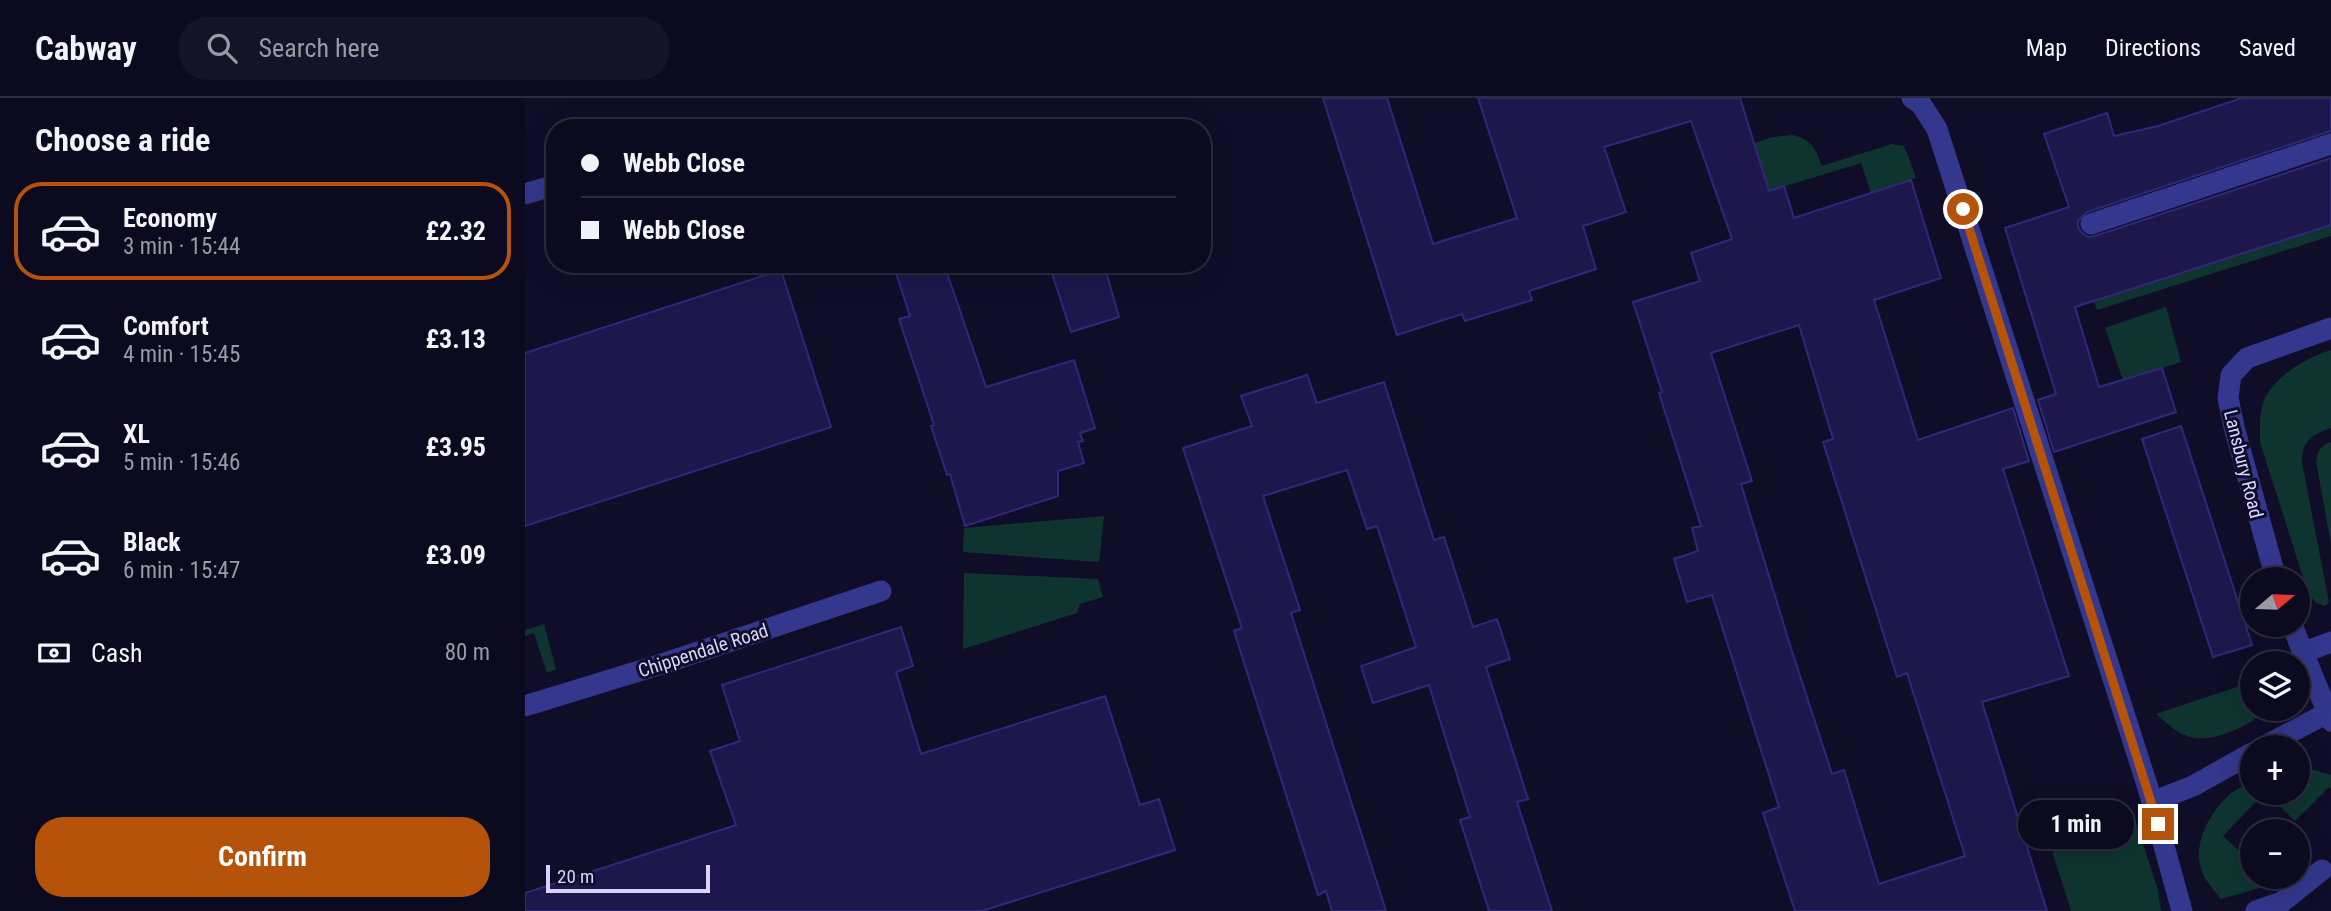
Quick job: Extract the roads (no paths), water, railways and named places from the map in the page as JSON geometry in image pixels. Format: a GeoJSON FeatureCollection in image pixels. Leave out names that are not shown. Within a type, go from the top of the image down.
{"type":"FeatureCollection","features":[{"type":"Feature","properties":{"kind":"street"},"geometry":{"type":"LineString","coordinates":[[1912,98],[1921,104],[1937,129],[2152,802],[2182,911]]}},
{"type":"Feature","properties":{"kind":"street"},"geometry":{"type":"LineString","coordinates":[[2091,224],[2331,145]]}},
{"type":"Feature","properties":{"kind":"street"},"geometry":{"type":"LineString","coordinates":[[525,194],[546,188]]}},
{"type":"Feature","properties":{"kind":"street","name":"Lansbury Road"},"geometry":{"type":"LineString","coordinates":[[2273,567],[2234,427],[2228,398],[2231,375],[2247,358],[2331,328]]}},
{"type":"Feature","properties":{"kind":"street","name":"Chippendale Road"},"geometry":{"type":"LineString","coordinates":[[525,706],[665,663],[881,591]]}},
{"type":"Feature","properties":{"kind":"street"},"geometry":{"type":"LineString","coordinates":[[2307,651],[2331,642]]}},
{"type":"Feature","properties":{"kind":"street"},"geometry":{"type":"LineString","coordinates":[[2289,735],[2329,717],[2310,672]]}},
{"type":"Feature","properties":{"kind":"street"},"geometry":{"type":"LineString","coordinates":[[2152,802],[2193,786],[2240,760]]}},
{"type":"Feature","properties":{"kind":"street"},"geometry":{"type":"LineString","coordinates":[[2256,911],[2282,902],[2322,870]]}}]}
